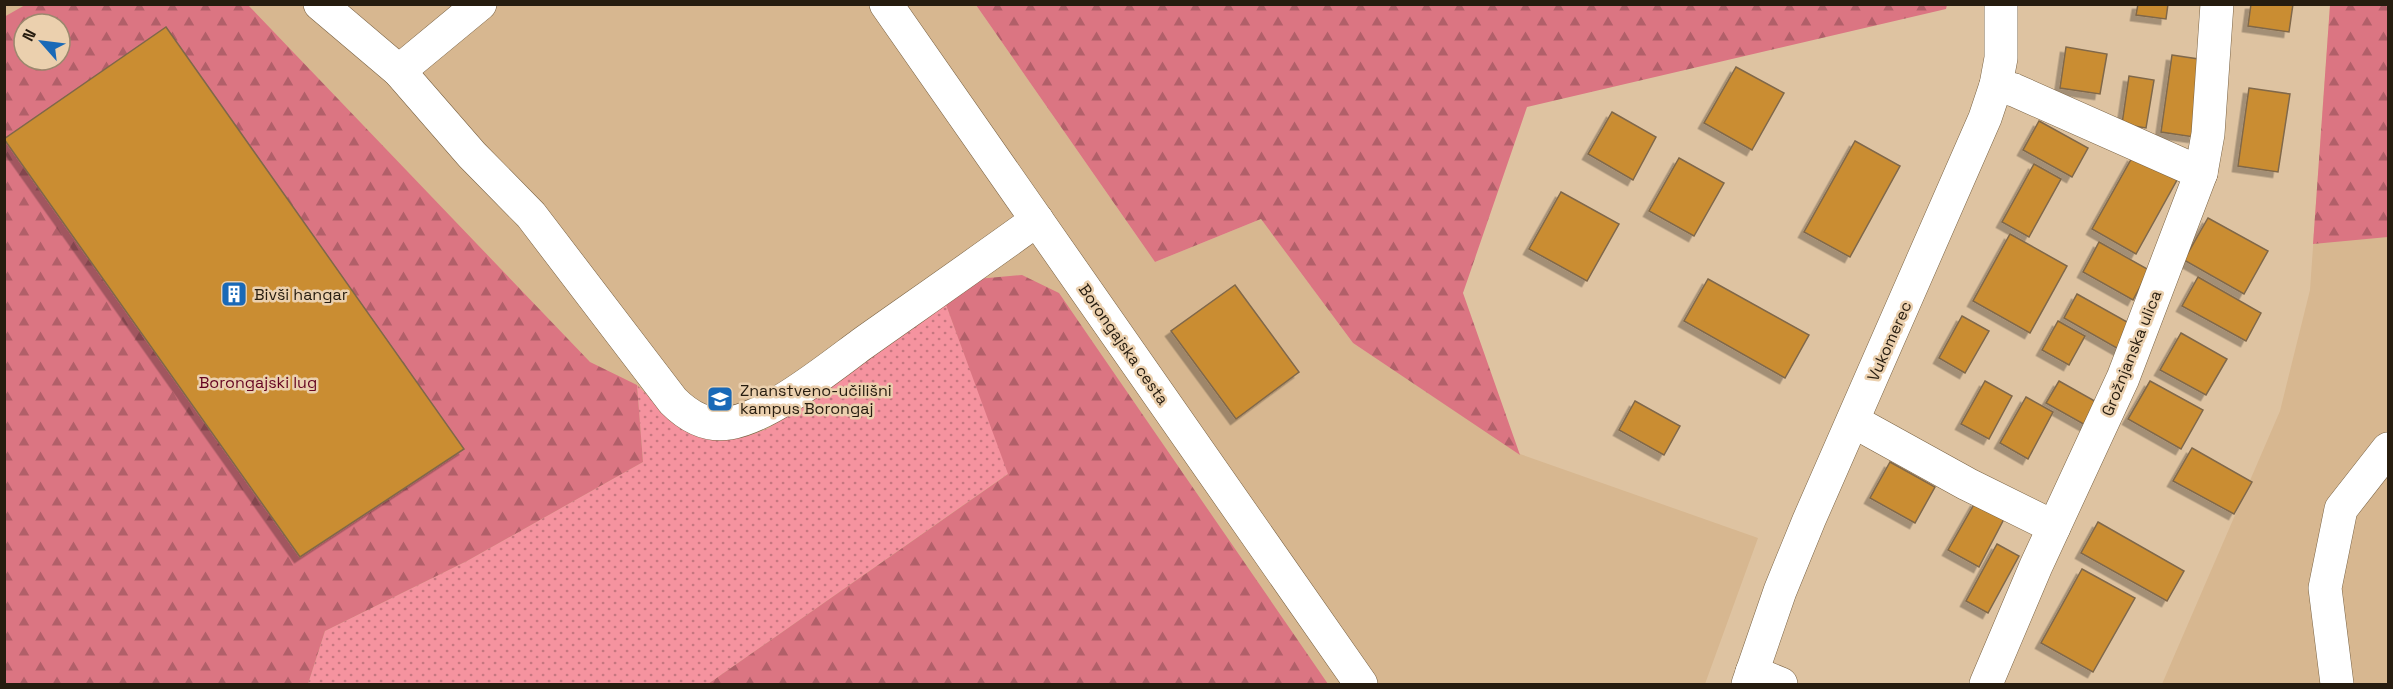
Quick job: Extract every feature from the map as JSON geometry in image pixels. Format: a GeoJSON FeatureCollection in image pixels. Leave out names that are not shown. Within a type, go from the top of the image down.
{"type":"FeatureCollection","features":[{"type":"Feature","properties":{"kind":"street"},"geometry":{"type":"LineString","coordinates":[[320,4],[399,71],[472,155],[531,215],[673,401],[686,414],[704,422],[728,423],[752,417],[804,386],[1037,220]]}},
{"type":"Feature","properties":{"kind":"street"},"geometry":{"type":"LineString","coordinates":[[399,71],[480,4]]}},
{"type":"Feature","properties":{"kind":"street","name":"Borongajska cesta"},"geometry":{"type":"LineString","coordinates":[[886,4],[1361,684]]}},
{"type":"Feature","properties":{"kind":"street","name":"Vukomerec"},"geometry":{"type":"LineString","coordinates":[[1750,678],[1780,591],[1965,168],[1996,85],[2001,58],[2001,4]]}},
{"type":"Feature","properties":{"kind":"street","name":"Grožnjanska ulica"},"geometry":{"type":"LineString","coordinates":[[1986,684],[2054,527],[2124,378],[2201,173],[2208,134],[2217,4]]}},
{"type":"Feature","properties":{"kind":"street"},"geometry":{"type":"LineString","coordinates":[[1996,85],[2014,90],[2201,173]]}},
{"type":"Feature","properties":{"kind":"street"},"geometry":{"type":"LineString","coordinates":[[1853,421],[1967,484],[2054,527]]}},
{"type":"Feature","properties":{"kind":"street"},"geometry":{"type":"LineString","coordinates":[[2337,684],[2325,588],[2341,509],[2388,449]]}},
{"type":"Feature","properties":{"kind":"street"},"geometry":{"type":"LineString","coordinates":[[1750,678],[1782,684]]}},
{"type":"Feature","properties":{"kind":"shaded area","name":"Znanstveno-učilišni kampus Borongaj"},"geometry":{"type":"Polygon","coordinates":[[[4,5],[976,5],[1155,262],[1261,219],[1353,343],[1520,454],[1758,538],[1705,684],[5,684],[4,5]]]}},
{"type":"Feature","properties":{"kind":"shaded area"},"geometry":{"type":"Polygon","coordinates":[[[2330,5],[2388,5],[2388,684],[2162,684],[2280,411],[2310,290],[2330,5]]]}},
{"type":"Feature","properties":{"kind":"shaded area"},"geometry":{"type":"Polygon","coordinates":[[[945,302],[1009,473],[708,684],[308,684],[325,631],[467,561],[643,462],[637,385],[681,428],[714,435],[748,436],[769,428],[945,302]]]}},
{"type":"Feature","properties":{"kind":"green space","name":"Borongajski lug"},"geometry":{"type":"Polygon","coordinates":[[[25,5],[248,5],[590,362],[637,385],[643,462],[467,561],[325,631],[308,684],[5,684],[4,17],[12,12],[12,72],[72,72],[72,12],[13,12],[25,5]]]}},
{"type":"Feature","properties":{"kind":"green space"},"geometry":{"type":"Polygon","coordinates":[[[976,5],[1947,5],[1946,9],[1527,107],[1463,293],[1520,455],[1353,343],[1261,219],[1155,262],[976,5]]]}},
{"type":"Feature","properties":{"kind":"green space"},"geometry":{"type":"Polygon","coordinates":[[[2330,5],[2388,5],[2388,237],[2313,244],[2330,5]]]}},
{"type":"Feature","properties":{"kind":"green space"},"geometry":{"type":"Polygon","coordinates":[[[1022,275],[1059,293],[1328,684],[708,684],[1008,474],[945,302],[977,279],[1022,275]]]}},
{"type":"Feature","properties":{"kind":"building"},"geometry":{"type":"Polygon","coordinates":[[[2138,4],[2168,4],[2166,19],[2136,15],[2138,4]]]}},
{"type":"Feature","properties":{"kind":"building"},"geometry":{"type":"Polygon","coordinates":[[[2251,4],[2293,4],[2289,32],[2248,26],[2251,4]]]}},
{"type":"Feature","properties":{"kind":"building","name":"Bivši hangar"},"geometry":{"type":"Polygon","coordinates":[[[166,27],[464,449],[300,557],[4,139],[166,27]]]}},
{"type":"Feature","properties":{"kind":"building"},"geometry":{"type":"Polygon","coordinates":[[[2066,47],[2107,54],[2100,94],[2060,88],[2066,47]]]}},
{"type":"Feature","properties":{"kind":"building"},"geometry":{"type":"Polygon","coordinates":[[[2172,55],[2205,60],[2194,137],[2161,132],[2172,55]]]}},
{"type":"Feature","properties":{"kind":"building"},"geometry":{"type":"Polygon","coordinates":[[[1736,67],[1784,93],[1752,150],[1704,123],[1736,67]]]}},
{"type":"Feature","properties":{"kind":"building"},"geometry":{"type":"Polygon","coordinates":[[[2129,76],[2154,80],[2146,128],[2122,124],[2129,76]]]}},
{"type":"Feature","properties":{"kind":"building"},"geometry":{"type":"Polygon","coordinates":[[[2249,88],[2290,94],[2278,172],[2238,166],[2249,88]]]}},
{"type":"Feature","properties":{"kind":"building"},"geometry":{"type":"Polygon","coordinates":[[[1612,112],[1656,137],[1633,180],[1588,154],[1612,112]]]}},
{"type":"Feature","properties":{"kind":"building"},"geometry":{"type":"Polygon","coordinates":[[[2039,121],[2088,148],[2072,177],[2023,150],[2039,121]]]}},
{"type":"Feature","properties":{"kind":"building"},"geometry":{"type":"Polygon","coordinates":[[[1855,141],[1900,166],[1850,257],[1804,232],[1855,141]]]}},
{"type":"Feature","properties":{"kind":"building"},"geometry":{"type":"Polygon","coordinates":[[[2133,156],[2177,180],[2136,254],[2092,229],[2133,156]]]}},
{"type":"Feature","properties":{"kind":"building"},"geometry":{"type":"Polygon","coordinates":[[[1679,158],[1724,183],[1694,236],[1649,211],[1679,158]]]}},
{"type":"Feature","properties":{"kind":"building"},"geometry":{"type":"Polygon","coordinates":[[[2034,164],[2061,179],[2029,237],[2002,222],[2034,164]]]}},
{"type":"Feature","properties":{"kind":"building"},"geometry":{"type":"Polygon","coordinates":[[[1561,192],[1619,224],[1587,281],[1529,249],[1561,192]]]}},
{"type":"Feature","properties":{"kind":"building"},"geometry":{"type":"Polygon","coordinates":[[[2208,218],[2268,251],[2244,294],[2184,260],[2208,218]]]}},
{"type":"Feature","properties":{"kind":"building"},"geometry":{"type":"Polygon","coordinates":[[[2010,234],[2067,266],[2030,333],[1973,301],[2010,234]]]}},
{"type":"Feature","properties":{"kind":"building"},"geometry":{"type":"Polygon","coordinates":[[[2099,242],[2149,270],[2133,300],[2083,272],[2099,242]]]}},
{"type":"Feature","properties":{"kind":"building"},"geometry":{"type":"Polygon","coordinates":[[[2198,277],[2261,313],[2246,341],[2182,306],[2198,277]]]}},
{"type":"Feature","properties":{"kind":"building"},"geometry":{"type":"Polygon","coordinates":[[[1708,279],[1809,335],[1785,378],[1684,321],[1708,279]]]}},
{"type":"Feature","properties":{"kind":"building"},"geometry":{"type":"Polygon","coordinates":[[[1235,285],[1299,372],[1236,419],[1171,331],[1235,285]]]}},
{"type":"Feature","properties":{"kind":"building"},"geometry":{"type":"Polygon","coordinates":[[[2077,294],[2136,327],[2122,351],[2064,318],[2077,294]]]}},
{"type":"Feature","properties":{"kind":"building"},"geometry":{"type":"Polygon","coordinates":[[[1962,316],[1989,331],[1965,373],[1939,358],[1962,316]]]}},
{"type":"Feature","properties":{"kind":"building"},"geometry":{"type":"Polygon","coordinates":[[[2058,321],[2085,336],[2069,365],[2042,350],[2058,321]]]}},
{"type":"Feature","properties":{"kind":"building"},"geometry":{"type":"Polygon","coordinates":[[[2181,333],[2227,359],[2206,395],[2160,370],[2181,333]]]}},
{"type":"Feature","properties":{"kind":"building"},"geometry":{"type":"Polygon","coordinates":[[[1985,381],[2012,396],[1989,439],[1961,424],[1985,381]]]}},
{"type":"Feature","properties":{"kind":"building"},"geometry":{"type":"Polygon","coordinates":[[[2059,381],[2100,404],[2087,426],[2046,403],[2059,381]]]}},
{"type":"Feature","properties":{"kind":"building"},"geometry":{"type":"Polygon","coordinates":[[[2150,381],[2203,410],[2181,449],[2128,419],[2150,381]]]}},
{"type":"Feature","properties":{"kind":"building"},"geometry":{"type":"Polygon","coordinates":[[[2026,397],[2053,412],[2028,459],[2000,443],[2026,397]]]}},
{"type":"Feature","properties":{"kind":"building"},"geometry":{"type":"Polygon","coordinates":[[[1635,401],[1680,426],[1664,455],[1619,430],[1635,401]]]}},
{"type":"Feature","properties":{"kind":"building"},"geometry":{"type":"Polygon","coordinates":[[[2192,448],[2252,482],[2234,514],[2173,481],[2192,448]]]}},
{"type":"Feature","properties":{"kind":"building"},"geometry":{"type":"Polygon","coordinates":[[[1890,462],[1935,487],[1915,523],[1870,498],[1890,462]]]}},
{"type":"Feature","properties":{"kind":"building"},"geometry":{"type":"Polygon","coordinates":[[[1976,501],[2005,517],[1979,567],[1948,550],[1976,501]]]}},
{"type":"Feature","properties":{"kind":"building"},"geometry":{"type":"Polygon","coordinates":[[[2098,522],[2184,571],[2167,601],[2081,553],[2098,522]]]}},
{"type":"Feature","properties":{"kind":"building"},"geometry":{"type":"Polygon","coordinates":[[[1997,544],[2019,556],[1988,613],[1966,601],[1997,544]]]}},
{"type":"Feature","properties":{"kind":"building"},"geometry":{"type":"Polygon","coordinates":[[[2082,569],[2135,598],[2093,672],[2041,643],[2082,569]]]}},
{"type":"Feature","properties":{"kind":"place","name":"Bivši hangar"},"geometry":{"type":"Point","coordinates":[234,294]}},
{"type":"Feature","properties":{"kind":"place","name":"Znanstveno-učilišni kampus Borongaj"},"geometry":{"type":"Point","coordinates":[720,399]}}]}
